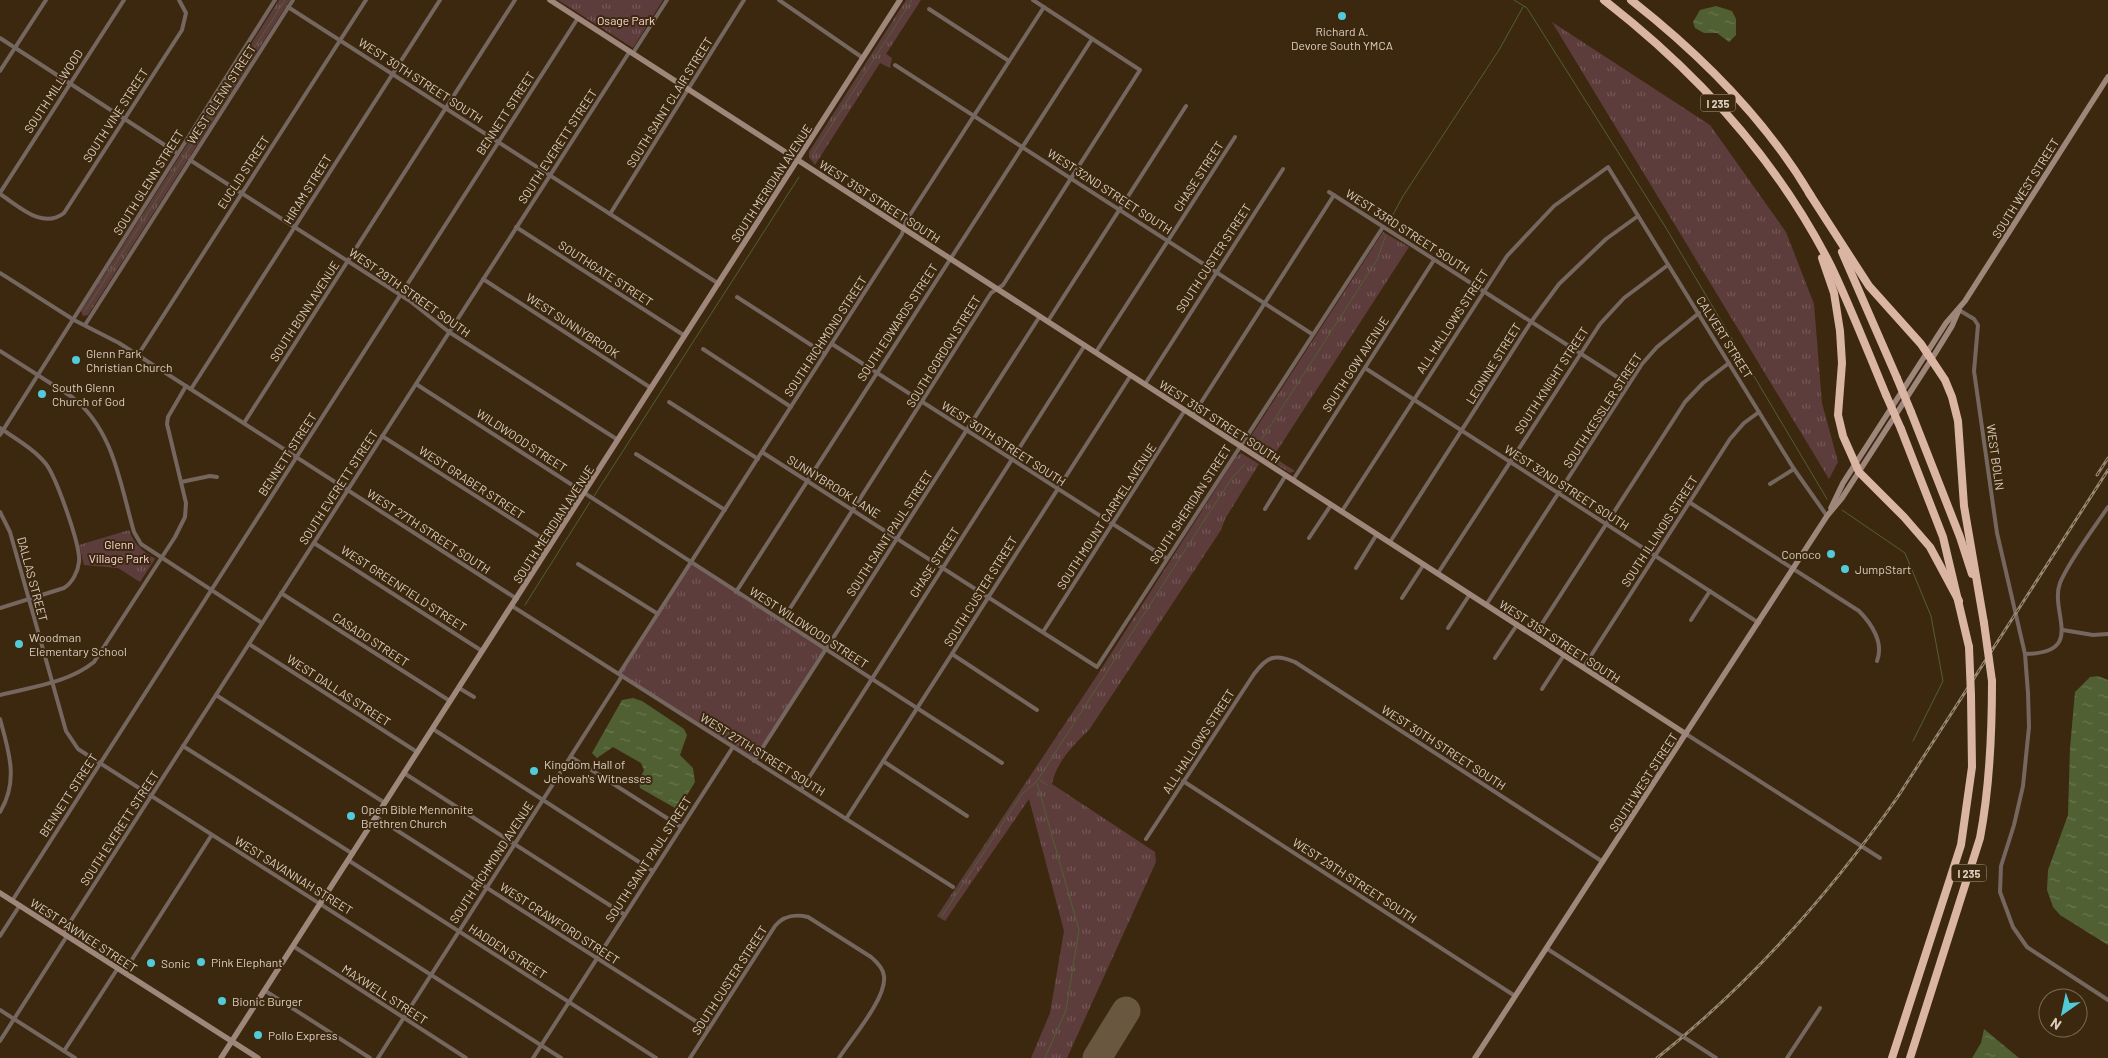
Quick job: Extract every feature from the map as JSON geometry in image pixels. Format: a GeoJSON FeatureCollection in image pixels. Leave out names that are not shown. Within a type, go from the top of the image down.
{"type":"FeatureCollection","features":[{"type":"Feature","properties":{"kind":"highway","name":"I 235"},"geometry":{"type":"LineString","coordinates":[[1604,0],[1666,50],[1721,106],[1776,175],[1809,226],[1844,295],[1943,537],[1969,647],[1972,767],[1961,845],[1892,1058]]}},
{"type":"Feature","properties":{"kind":"highway","name":"I 235"},"geometry":{"type":"LineString","coordinates":[[1631,0],[1672,32],[1724,84],[1779,150],[1809,193],[1848,265],[1897,378],[1960,537],[1979,595],[1992,681],[1991,752],[1985,810],[1980,838],[1910,1058]]}},
{"type":"Feature","properties":{"kind":"highway"},"geometry":{"type":"LineString","coordinates":[[1809,193],[1869,286],[1929,356],[1945,380],[1958,421],[1962,492],[1979,595]]}},
{"type":"Feature","properties":{"kind":"highway"},"geometry":{"type":"LineString","coordinates":[[1809,226],[1822,256],[1837,306],[1842,348],[1838,415],[1843,436],[1857,468],[1922,537],[1936,556],[1959,601]]}},
{"type":"Feature","properties":{"kind":"street"},"geometry":{"type":"LineString","coordinates":[[0,71],[46,0]]}},
{"type":"Feature","properties":{"kind":"street","name":"SOUTH MILLWOOD"},"geometry":{"type":"LineString","coordinates":[[0,193],[124,0]]}},
{"type":"Feature","properties":{"kind":"street","name":"SOUTH VINE STREET"},"geometry":{"type":"LineString","coordinates":[[0,193],[35,216],[50,220],[64,213],[182,30],[186,13],[179,0]]}},
{"type":"Feature","properties":{"kind":"street","name":"SOUTH GLENN STREET"},"geometry":{"type":"LineString","coordinates":[[0,435],[1,429],[74,320],[177,152],[275,0]]}},
{"type":"Feature","properties":{"kind":"street","name":"WEST GLENN STREET"},"geometry":{"type":"LineString","coordinates":[[85,324],[293,0]]}},
{"type":"Feature","properties":{"kind":"street","name":"EUCLID STREET"},"geometry":{"type":"LineString","coordinates":[[138,355],[366,0]]}},
{"type":"Feature","properties":{"kind":"street","name":"HIRAM STREET"},"geometry":{"type":"LineString","coordinates":[[191,389],[440,0]]}},
{"type":"Feature","properties":{"kind":"street","name":"SOUTH BONN AVENUE"},"geometry":{"type":"LineString","coordinates":[[244,423],[515,0]]}},
{"type":"Feature","properties":{"kind":"street","name":"WEST 31ST STREET SOUTH"},"geometry":{"type":"LineString","coordinates":[[550,0],[1564,656],[1880,858]]}},
{"type":"Feature","properties":{"kind":"street","name":"SOUTH EVERETT STREET"},"geometry":{"type":"LineString","coordinates":[[0,1041],[183,746],[516,227],[666,0]]}},
{"type":"Feature","properties":{"kind":"street","name":"SOUTH SAINT CLAIR STREET"},"geometry":{"type":"LineString","coordinates":[[610,214],[744,0]]}},
{"type":"Feature","properties":{"kind":"street"},"geometry":{"type":"LineString","coordinates":[[779,0],[863,58]]}},
{"type":"Feature","properties":{"kind":"street","name":"SOUTH MERIDIAN AVENUE"},"geometry":{"type":"LineString","coordinates":[[221,1058],[900,0]]}},
{"type":"Feature","properties":{"kind":"street"},"geometry":{"type":"LineString","coordinates":[[1033,0],[1092,39]]}},
{"type":"Feature","properties":{"kind":"street","name":"WEST 30TH STREET SOUTH"},"geometry":{"type":"LineString","coordinates":[[288,7],[719,284]]}},
{"type":"Feature","properties":{"kind":"street","name":"SOUTH RICHMOND STREET"},"geometry":{"type":"LineString","coordinates":[[621,675],[658,614],[832,344],[904,228],[906,221],[1044,7]]}},
{"type":"Feature","properties":{"kind":"street"},"geometry":{"type":"LineString","coordinates":[[929,9],[1009,61]]}},
{"type":"Feature","properties":{"kind":"street","name":"BENNETT STREET"},"geometry":{"type":"LineString","coordinates":[[12,901],[578,18]]}},
{"type":"Feature","properties":{"kind":"street"},"geometry":{"type":"LineString","coordinates":[[0,38],[177,152]]}},
{"type":"Feature","properties":{"kind":"street","name":"SOUTH GORDON STREET"},"geometry":{"type":"LineString","coordinates":[[782,621],[996,288],[1003,285],[1140,70],[1092,39]]}},
{"type":"Feature","properties":{"kind":"street","name":"SOUTH EDWARDS STREET"},"geometry":{"type":"LineString","coordinates":[[736,592],[1092,39]]}},
{"type":"Feature","properties":{"kind":"street","name":"WEST 32ND STREET SOUTH"},"geometry":{"type":"LineString","coordinates":[[895,65],[1312,334]]}},
{"type":"Feature","properties":{"kind":"street","name":"SOUTH WEST STREET"},"geometry":{"type":"LineString","coordinates":[[1475,1058],[1759,623],[1929,356],[1952,326],[1958,310],[2108,77]]}},
{"type":"Feature","properties":{"kind":"street"},"geometry":{"type":"LineString","coordinates":[[1048,321],[1186,106]]}},
{"type":"Feature","properties":{"kind":"street","name":"CHASE STREET"},"geometry":{"type":"LineString","coordinates":[[1096,352],[1235,137]]}},
{"type":"Feature","properties":{"kind":"street","name":"WEST 29TH STREET SOUTH"},"geometry":{"type":"LineString","coordinates":[[190,160],[400,295],[449,332],[618,440]]}},
{"type":"Feature","properties":{"kind":"street","name":"CALVERT STREET"},"geometry":{"type":"LineString","coordinates":[[1608,167],[1794,469],[1827,516]]}},
{"type":"Feature","properties":{"kind":"street","name":"ALL HALLOWS STREET"},"geometry":{"type":"LineString","coordinates":[[1342,511],[1507,256],[1540,219],[1570,194],[1608,167]]}},
{"type":"Feature","properties":{"kind":"street","name":"SOUTH CUSTER STREET"},"geometry":{"type":"LineString","coordinates":[[1144,384],[1282,169]]}},
{"type":"Feature","properties":{"kind":"street","name":"WEST 33RD STREET SOUTH"},"geometry":{"type":"LineString","coordinates":[[1329,192],[1628,384]]}},
{"type":"Feature","properties":{"kind":"street"},"geometry":{"type":"LineString","coordinates":[[1193,415],[1334,195]]}},
{"type":"Feature","properties":{"kind":"street","name":"LEONINE STREET"},"geometry":{"type":"LineString","coordinates":[[1390,542],[1531,322],[1572,269],[1606,239],[1638,216]]}},
{"type":"Feature","properties":{"kind":"street","name":"SOUTH SHERIDAN STREET"},"geometry":{"type":"LineString","coordinates":[[1097,667],[1383,226]]}},
{"type":"Feature","properties":{"kind":"street","name":"SOUTHGATE STREET"},"geometry":{"type":"LineString","coordinates":[[516,227],[685,336]]}},
{"type":"Feature","properties":{"kind":"street","name":"SOUTH GOW AVENUE"},"geometry":{"type":"LineString","coordinates":[[1293,480],[1434,260]]}},
{"type":"Feature","properties":{"kind":"street","name":"SOUTH KNIGHT STREET"},"geometry":{"type":"LineString","coordinates":[[1438,573],[1600,324],[1618,304],[1668,265]]}},
{"type":"Feature","properties":{"kind":"street","name":"WEST 27TH STREET SOUTH"},"geometry":{"type":"LineString","coordinates":[[0,273],[74,320],[85,324],[138,355],[517,599]]}},
{"type":"Feature","properties":{"kind":"street","name":"WEST SUNNYBROOK"},"geometry":{"type":"LineString","coordinates":[[483,280],[652,388]]}},
{"type":"Feature","properties":{"kind":"street"},"geometry":{"type":"LineString","coordinates":[[737,297],[825,354]]}},
{"type":"Feature","properties":{"kind":"street","name":"WEST BOLIN"},"geometry":{"type":"LineString","coordinates":[[1958,310],[1974,319],[1978,325],[1974,371],[1997,533],[2024,654]]}},
{"type":"Feature","properties":{"kind":"street","name":"SOUTH KESSLER STREET"},"geometry":{"type":"LineString","coordinates":[[1486,605],[1628,384],[1657,347],[1698,314]]}},
{"type":"Feature","properties":{"kind":"street","name":"SOUTH SAINT PAUL STREET"},"geometry":{"type":"LineString","coordinates":[[754,761],[1040,316]]}},
{"type":"Feature","properties":{"kind":"street","name":"WEST 30TH STREET SOUTH"},"geometry":{"type":"LineString","coordinates":[[832,344],[1166,558]]}},
{"type":"Feature","properties":{"kind":"street","name":"CHASE STREET"},"geometry":{"type":"LineString","coordinates":[[800,790],[1085,346]]}},
{"type":"Feature","properties":{"kind":"street"},"geometry":{"type":"LineString","coordinates":[[703,349],[791,407]]}},
{"type":"Feature","properties":{"kind":"street"},"geometry":{"type":"LineString","coordinates":[[0,351],[82,404],[98,425],[110,446],[134,532],[141,544],[262,623]]}},
{"type":"Feature","properties":{"kind":"street"},"geometry":{"type":"LineString","coordinates":[[1534,636],[1688,398],[1729,363]]}},
{"type":"Feature","properties":{"kind":"street","name":"WEST 32ND STREET SOUTH"},"geometry":{"type":"LineString","coordinates":[[1364,368],[1759,623]]}},
{"type":"Feature","properties":{"kind":"street","name":"SOUTH CUSTER STREET"},"geometry":{"type":"LineString","coordinates":[[846,819],[1131,375]]}},
{"type":"Feature","properties":{"kind":"street","name":"WILDWOOD STREET"},"geometry":{"type":"LineString","coordinates":[[416,384],[691,563]]}},
{"type":"Feature","properties":{"kind":"street"},"geometry":{"type":"LineString","coordinates":[[0,695],[77,674],[94,662],[162,558],[185,517],[186,503],[167,424],[168,416],[186,386]]}},
{"type":"Feature","properties":{"kind":"street"},"geometry":{"type":"LineString","coordinates":[[669,402],[758,459]]}},
{"type":"Feature","properties":{"kind":"street","name":"SOUTH MOUNT CARMEL AVENUE"},"geometry":{"type":"LineString","coordinates":[[1043,632],[1185,410]]}},
{"type":"Feature","properties":{"kind":"street","name":"SOUTH ILLINOIS STREET"},"geometry":{"type":"LineString","coordinates":[[1583,668],[1733,435],[1759,412]]}},
{"type":"Feature","properties":{"kind":"street"},"geometry":{"type":"LineString","coordinates":[[0,608],[68,586],[78,568],[79,555],[59,489],[51,472],[32,450],[1,429]]}},
{"type":"Feature","properties":{"kind":"street","name":"WEST GRABER STREET"},"geometry":{"type":"LineString","coordinates":[[382,436],[552,544]]}},
{"type":"Feature","properties":{"kind":"street","name":"SUNNYBROOK LANE"},"geometry":{"type":"LineString","coordinates":[[762,452],[1097,667]]}},
{"type":"Feature","properties":{"kind":"street"},"geometry":{"type":"LineString","coordinates":[[636,454],[725,510]]}},
{"type":"Feature","properties":{"kind":"street"},"geometry":{"type":"LineString","coordinates":[[1770,484],[1794,469]]}},
{"type":"Feature","properties":{"kind":"street"},"geometry":{"type":"LineString","coordinates":[[1265,509],[1286,475]]}},
{"type":"Feature","properties":{"kind":"street"},"geometry":{"type":"LineString","coordinates":[[181,482],[210,476],[217,477]]}},
{"type":"Feature","properties":{"kind":"street"},"geometry":{"type":"LineString","coordinates":[[1689,502],[1850,605],[1868,620],[1880,648],[1878,661]]}},
{"type":"Feature","properties":{"kind":"street"},"geometry":{"type":"LineString","coordinates":[[1309,538],[1331,504]]}},
{"type":"Feature","properties":{"kind":"street"},"geometry":{"type":"LineString","coordinates":[[2108,507],[2059,586],[2058,602],[2063,630],[2056,644],[2040,653],[2024,654],[2028,693],[2028,750],[2014,825],[2001,866],[2000,892],[2014,928],[2026,948],[2108,1000]]}},
{"type":"Feature","properties":{"kind":"street","name":"DALLAS STREET"},"geometry":{"type":"LineString","coordinates":[[0,512],[10,532],[51,681]]}},
{"type":"Feature","properties":{"kind":"street"},"geometry":{"type":"LineString","coordinates":[[1356,568],[1378,534]]}},
{"type":"Feature","properties":{"kind":"street","name":"WEST GREENFIELD STREET"},"geometry":{"type":"LineString","coordinates":[[314,543],[483,651]]}},
{"type":"Feature","properties":{"kind":"street","name":"WEST WILDWOOD STREET"},"geometry":{"type":"LineString","coordinates":[[691,563],[1002,762]]}},
{"type":"Feature","properties":{"kind":"street"},"geometry":{"type":"LineString","coordinates":[[578,564],[658,614]]}},
{"type":"Feature","properties":{"kind":"street"},"geometry":{"type":"LineString","coordinates":[[1402,598],[1424,564]]}},
{"type":"Feature","properties":{"kind":"street"},"geometry":{"type":"LineString","coordinates":[[1691,620],[1710,591]]}},
{"type":"Feature","properties":{"kind":"street","name":"CASADO STREET"},"geometry":{"type":"LineString","coordinates":[[282,593],[451,701]]}},
{"type":"Feature","properties":{"kind":"street"},"geometry":{"type":"LineString","coordinates":[[1448,628],[1470,594]]}},
{"type":"Feature","properties":{"kind":"street","name":"WEST 27TH STREET SOUTH"},"geometry":{"type":"LineString","coordinates":[[512,606],[953,887]]}},
{"type":"Feature","properties":{"kind":"street"},"geometry":{"type":"LineString","coordinates":[[1495,658],[1517,625]]}},
{"type":"Feature","properties":{"kind":"street"},"geometry":{"type":"LineString","coordinates":[[2063,630],[2093,635],[2108,634]]}},
{"type":"Feature","properties":{"kind":"street","name":"WEST DALLAS STREET"},"geometry":{"type":"LineString","coordinates":[[249,644],[417,752]]}},
{"type":"Feature","properties":{"kind":"street"},"geometry":{"type":"LineString","coordinates":[[952,654],[1037,710]]}},
{"type":"Feature","properties":{"kind":"street"},"geometry":{"type":"LineString","coordinates":[[1542,689],[1564,656]]}},
{"type":"Feature","properties":{"kind":"street","name":"WEST 30TH STREET SOUTH"},"geometry":{"type":"LineString","coordinates":[[1271,658],[1283,657],[1295,662],[1603,862]]}},
{"type":"Feature","properties":{"kind":"street","name":"ALL HALLOWS STREET"},"geometry":{"type":"LineString","coordinates":[[1146,839],[1254,674],[1263,662],[1271,658]]}},
{"type":"Feature","properties":{"kind":"street","name":"SOUTH RICHMOND AVENUE"},"geometry":{"type":"LineString","coordinates":[[378,1058],[571,757],[621,675]]}},
{"type":"Feature","properties":{"kind":"street","name":"WEST SAVANNAH STREET"},"geometry":{"type":"LineString","coordinates":[[51,681],[68,736],[80,751],[561,1058]]}},
{"type":"Feature","properties":{"kind":"street"},"geometry":{"type":"LineString","coordinates":[[459,688],[474,697]]}},
{"type":"Feature","properties":{"kind":"street"},"geometry":{"type":"LineString","coordinates":[[216,695],[385,803]]}},
{"type":"Feature","properties":{"kind":"street"},"geometry":{"type":"LineString","coordinates":[[0,719],[12,771],[9,792],[0,812]]}},
{"type":"Feature","properties":{"kind":"street"},"geometry":{"type":"LineString","coordinates":[[433,729],[653,871]]}},
{"type":"Feature","properties":{"kind":"street"},"geometry":{"type":"LineString","coordinates":[[183,746],[352,854]]}},
{"type":"Feature","properties":{"kind":"street","name":"SOUTH SAINT PAUL STREET"},"geometry":{"type":"LineString","coordinates":[[533,1058],[733,747]]}},
{"type":"Feature","properties":{"kind":"street"},"geometry":{"type":"LineString","coordinates":[[571,757],[681,828]]}},
{"type":"Feature","properties":{"kind":"street"},"geometry":{"type":"LineString","coordinates":[[883,761],[968,816]]}},
{"type":"Feature","properties":{"kind":"street"},"geometry":{"type":"LineString","coordinates":[[404,773],[625,915]]}},
{"type":"Feature","properties":{"kind":"street","name":"WEST 29TH STREET SOUTH"},"geometry":{"type":"LineString","coordinates":[[1183,781],[1515,996]]}},
{"type":"Feature","properties":{"kind":"street","name":"WEST CRAWFORD STREET"},"geometry":{"type":"LineString","coordinates":[[376,816],[708,1029]]}},
{"type":"Feature","properties":{"kind":"street"},"geometry":{"type":"LineString","coordinates":[[124,972],[211,836]]}},
{"type":"Feature","properties":{"kind":"street","name":"HADDEN STREET"},"geometry":{"type":"LineString","coordinates":[[348,860],[656,1058]]}},
{"type":"Feature","properties":{"kind":"street","name":"WEST PAWNEE STREET"},"geometry":{"type":"LineString","coordinates":[[0,893],[258,1058]]}},
{"type":"Feature","properties":{"kind":"street"},"geometry":{"type":"LineString","coordinates":[[0,936],[20,906]]}},
{"type":"Feature","properties":{"kind":"street","name":"SOUTH CUSTER STREET"},"geometry":{"type":"LineString","coordinates":[[690,1058],[776,926],[789,916],[808,917],[871,957],[880,965],[884,974],[884,985],[881,994],[839,1058]]}},
{"type":"Feature","properties":{"kind":"street","name":"MAXWELL STREET"},"geometry":{"type":"LineString","coordinates":[[292,946],[466,1058]]}},
{"type":"Feature","properties":{"kind":"street"},"geometry":{"type":"LineString","coordinates":[[1546,948],[1716,1058]]}},
{"type":"Feature","properties":{"kind":"street"},"geometry":{"type":"LineString","coordinates":[[64,1051],[118,968]]}},
{"type":"Feature","properties":{"kind":"street"},"geometry":{"type":"LineString","coordinates":[[264,990],[370,1058]]}},
{"type":"Feature","properties":{"kind":"street"},"geometry":{"type":"LineString","coordinates":[[1787,1058],[1820,1008]]}},
{"type":"Feature","properties":{"kind":"street"},"geometry":{"type":"LineString","coordinates":[[0,1010],[75,1058]]}},
{"type":"Feature","properties":{"kind":"green space"},"geometry":{"type":"Polygon","coordinates":[[[279,0],[290,0],[88,315],[83,316],[81,311],[279,0]]]}},
{"type":"Feature","properties":{"kind":"green space","name":"Osage Park"},"geometry":{"type":"Polygon","coordinates":[[[558,0],[663,0],[633,48],[558,0]]]}},
{"type":"Feature","properties":{"kind":"green space"},"geometry":{"type":"Polygon","coordinates":[[[619,0],[632,0],[621,18],[611,12],[619,0]]]}},
{"type":"Feature","properties":{"kind":"green space"},"geometry":{"type":"Polygon","coordinates":[[[906,0],[921,0],[886,54],[892,58],[890,68],[880,63],[815,165],[809,157],[809,152],[906,0]]]}},
{"type":"Feature","properties":{"kind":"green space"},"geometry":{"type":"Polygon","coordinates":[[[1552,22],[1710,125],[1786,232],[1814,304],[1822,403],[1838,462],[1829,479],[1552,22]]]}},
{"type":"Feature","properties":{"kind":"green space"},"geometry":{"type":"Polygon","coordinates":[[[1383,232],[1409,247],[1273,457],[1295,471],[1290,473],[1248,447],[1247,442],[1383,232]]]}},
{"type":"Feature","properties":{"kind":"green space"},"geometry":{"type":"Polygon","coordinates":[[[1241,453],[1259,464],[1225,519],[1221,530],[1089,730],[1066,755],[1054,776],[1052,784],[1155,852],[1156,862],[1067,1058],[1031,1058],[1050,1013],[1064,931],[1029,799],[945,921],[937,916],[1100,671],[1236,457],[1241,453]]]}},
{"type":"Feature","properties":{"kind":"green space","name":"Glenn Village Park"},"geometry":{"type":"Polygon","coordinates":[[[129,530],[139,547],[155,559],[140,582],[118,568],[84,565],[79,545],[129,530]]]}},
{"type":"Feature","properties":{"kind":"green space"},"geometry":{"type":"Polygon","coordinates":[[[691,563],[826,649],[754,761],[619,674],[691,563]]]}},
{"type":"Feature","properties":{"kind":"water"},"geometry":{"type":"Polygon","coordinates":[[[1716,6],[1732,11],[1736,19],[1736,35],[1729,42],[1717,33],[1704,33],[1695,28],[1693,22],[1700,10],[1716,6]]]}},
{"type":"Feature","properties":{"kind":"water"},"geometry":{"type":"Polygon","coordinates":[[[2098,676],[2108,680],[2108,945],[2060,915],[2053,907],[2047,890],[2048,870],[2068,815],[2070,748],[2075,692],[2090,677],[2098,676]]]}},
{"type":"Feature","properties":{"kind":"water"},"geometry":{"type":"Polygon","coordinates":[[[633,698],[642,701],[684,729],[687,735],[680,755],[693,768],[695,782],[681,805],[675,808],[640,788],[639,781],[644,770],[641,763],[613,747],[597,758],[592,753],[622,700],[633,698]]]}},
{"type":"Feature","properties":{"kind":"water"},"geometry":{"type":"Polygon","coordinates":[[[1984,1029],[2019,1058],[1972,1058],[1981,1043],[1984,1029]]]}},
{"type":"Feature","properties":{"kind":"waterway"},"geometry":{"type":"LineString","coordinates":[[85,311],[285,0]]}},
{"type":"Feature","properties":{"kind":"waterway"},"geometry":{"type":"LineString","coordinates":[[813,154],[912,0]]}},
{"type":"Feature","properties":{"kind":"waterway"},"geometry":{"type":"LineString","coordinates":[[1514,0],[1527,8],[1666,228],[1827,499]]}},
{"type":"Feature","properties":{"kind":"waterway"},"geometry":{"type":"LineString","coordinates":[[1389,222],[1403,196],[1499,50],[1523,7]]}},
{"type":"Feature","properties":{"kind":"waterway"},"geometry":{"type":"LineString","coordinates":[[594,496],[799,177]]}},
{"type":"Feature","properties":{"kind":"waterway"},"geometry":{"type":"LineString","coordinates":[[1258,445],[1377,260],[1386,235]]}},
{"type":"Feature","properties":{"kind":"waterway"},"geometry":{"type":"LineString","coordinates":[[942,916],[1022,794],[1037,781],[1232,478],[1245,464]]}},
{"type":"Feature","properties":{"kind":"waterway"},"geometry":{"type":"LineString","coordinates":[[525,605],[590,502]]}},
{"type":"Feature","properties":{"kind":"waterway"},"geometry":{"type":"LineString","coordinates":[[1842,510],[1905,553],[1931,616],[1943,681],[1913,741]]}},
{"type":"Feature","properties":{"kind":"waterway"},"geometry":{"type":"LineString","coordinates":[[1040,780],[1047,785]]}},
{"type":"Feature","properties":{"kind":"waterway"},"geometry":{"type":"LineString","coordinates":[[1037,783],[1079,930],[1066,1010],[1045,1058]]}},
{"type":"Feature","properties":{"kind":"runway"},"geometry":{"type":"LineString","coordinates":[[1097,1058],[1126,1011]]}},
{"type":"Feature","properties":{"kind":"railway"},"geometry":{"type":"LineString","coordinates":[[2097,475],[2108,458]]}},
{"type":"Feature","properties":{"kind":"railway"},"geometry":{"type":"LineString","coordinates":[[1657,1058],[1691,1030],[1756,969],[1815,904],[1871,834],[1897,798],[2108,470]]}},
{"type":"Feature","properties":{"kind":"place","name":"Richard A. Devore South YMCA"},"geometry":{"type":"Point","coordinates":[1342,16]}},
{"type":"Feature","properties":{"kind":"place","name":"Glenn Park Christian Church"},"geometry":{"type":"Point","coordinates":[76,360]}},
{"type":"Feature","properties":{"kind":"place","name":"South Glenn Church of God"},"geometry":{"type":"Point","coordinates":[42,394]}},
{"type":"Feature","properties":{"kind":"place","name":"Conoco"},"geometry":{"type":"Point","coordinates":[1831,554]}},
{"type":"Feature","properties":{"kind":"place","name":"JumpStart"},"geometry":{"type":"Point","coordinates":[1845,569]}},
{"type":"Feature","properties":{"kind":"place","name":"Woodman Elementary School"},"geometry":{"type":"Point","coordinates":[19,644]}},
{"type":"Feature","properties":{"kind":"place","name":"Kingdom Hall of Jehovah's Witnesses"},"geometry":{"type":"Point","coordinates":[534,771]}},
{"type":"Feature","properties":{"kind":"place","name":"Open Bible Mennonite Brethren Church"},"geometry":{"type":"Point","coordinates":[351,816]}},
{"type":"Feature","properties":{"kind":"place","name":"Pink Elephant"},"geometry":{"type":"Point","coordinates":[201,962]}},
{"type":"Feature","properties":{"kind":"place","name":"Sonic"},"geometry":{"type":"Point","coordinates":[151,963]}},
{"type":"Feature","properties":{"kind":"place","name":"Bionic Burger"},"geometry":{"type":"Point","coordinates":[222,1001]}},
{"type":"Feature","properties":{"kind":"place","name":"Pollo Express"},"geometry":{"type":"Point","coordinates":[258,1035]}}]}
